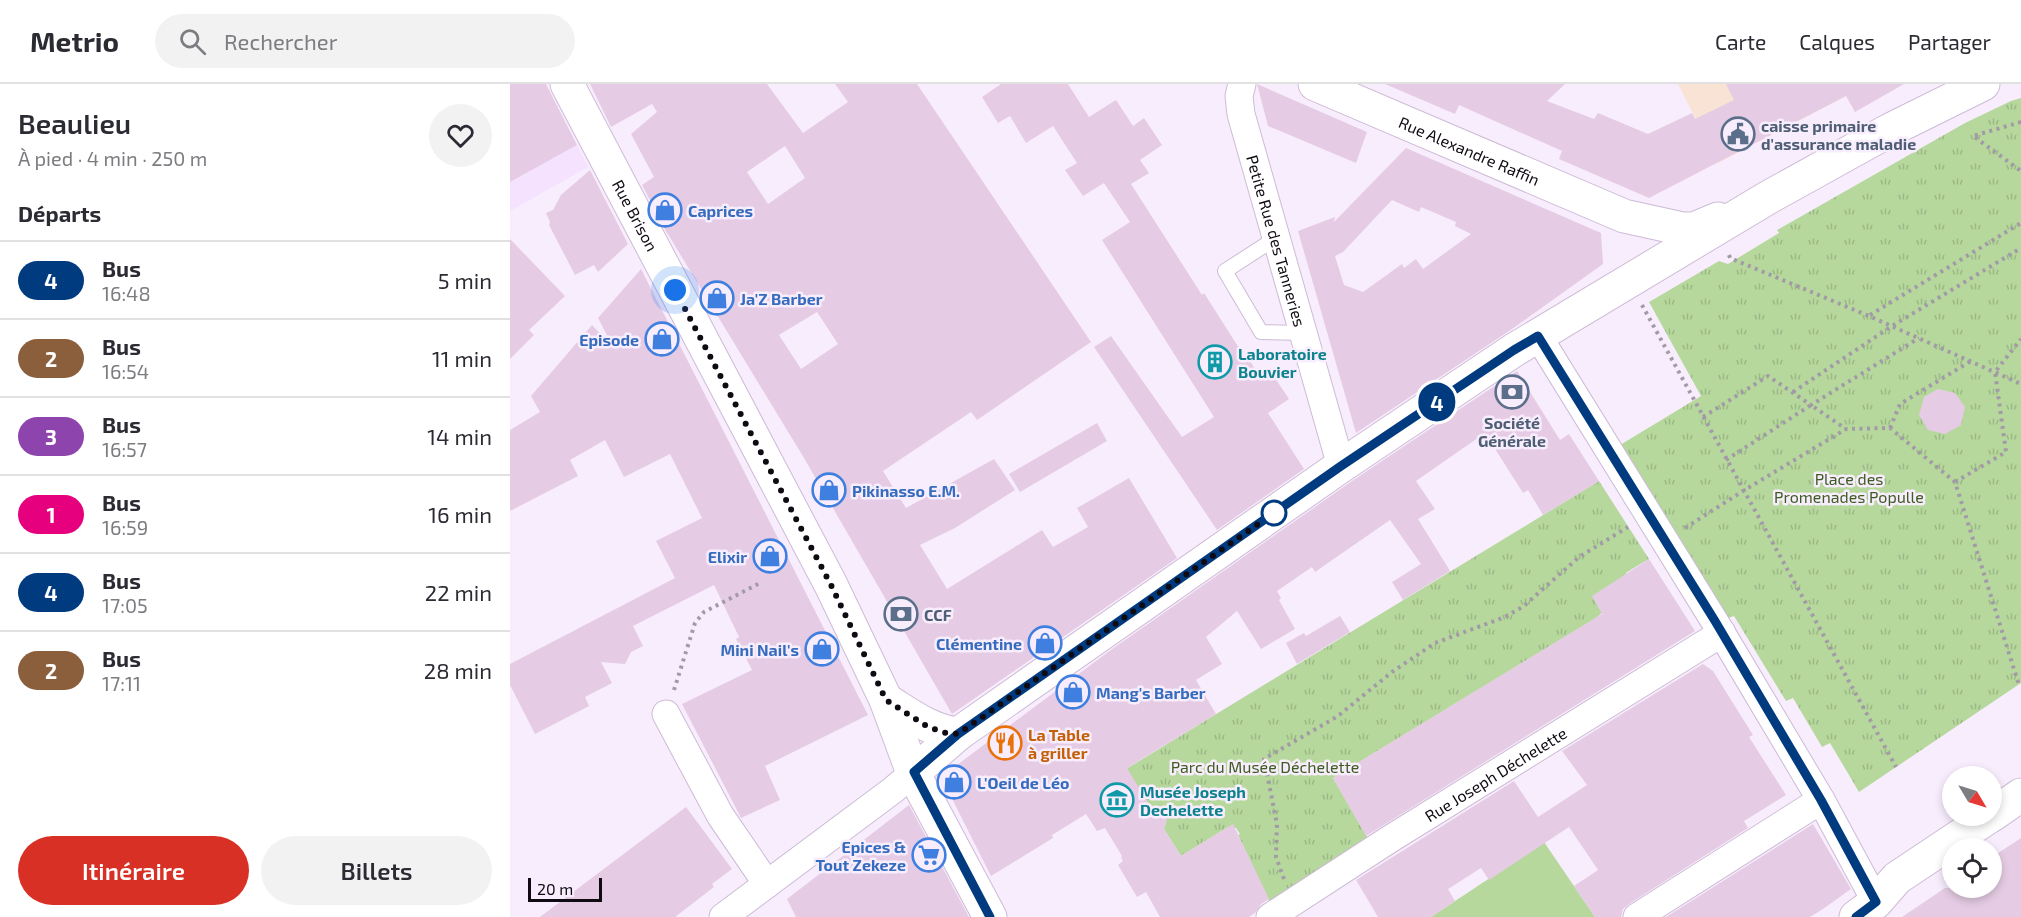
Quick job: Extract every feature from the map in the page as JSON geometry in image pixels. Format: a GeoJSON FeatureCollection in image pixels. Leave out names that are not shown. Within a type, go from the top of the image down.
{"type":"FeatureCollection","features":[{"type":"Feature","properties":{"kind":"street","name":"Rue Brison"},"geometry":{"type":"LineString","coordinates":[[567,84],[831,585],[886,700],[914,772],[990,917]]}},
{"type":"Feature","properties":{"kind":"street","name":"Petite Rue des Tanneries"},"geometry":{"type":"LineString","coordinates":[[1242,84],[1239,96],[1241,114],[1341,466]]}},
{"type":"Feature","properties":{"kind":"street","name":"Rue Alexandre Raffin"},"geometry":{"type":"LineString","coordinates":[[1315,84],[1624,216]]}},
{"type":"Feature","properties":{"kind":"street"},"geometry":{"type":"LineString","coordinates":[[723,917],[893,790],[958,734],[1341,466],[1514,350],[1769,197],[1890,130],[1983,84]]}},
{"type":"Feature","properties":{"kind":"street"},"geometry":{"type":"LineString","coordinates":[[1624,216],[1683,229],[1694,229],[1769,197]]}},
{"type":"Feature","properties":{"kind":"street"},"geometry":{"type":"LineString","coordinates":[[1624,216],[1651,237],[1654,251],[1640,275]]}},
{"type":"Feature","properties":{"kind":"street"},"geometry":{"type":"LineString","coordinates":[[1547,330],[1666,541],[1821,800],[1871,912],[1897,878],[1975,826]]}},
{"type":"Feature","properties":{"kind":"street","name":"Rue Joseph Déchelette"},"geometry":{"type":"LineString","coordinates":[[1270,917],[1390,839],[1722,633]]}},
{"type":"Feature","properties":{"kind":"street"},"geometry":{"type":"LineString","coordinates":[[886,700],[928,727],[958,734]]}},
{"type":"Feature","properties":{"kind":"street"},"geometry":{"type":"LineString","coordinates":[[666,714],[720,815],[767,884]]}},
{"type":"Feature","properties":{"kind":"street"},"geometry":{"type":"LineString","coordinates":[[2002,808],[2021,795]]}},
{"type":"Feature","properties":{"kind":"street"},"geometry":{"type":"LineString","coordinates":[[1637,917],[1821,800]]}},
{"type":"Feature","properties":{"kind":"lane"},"geometry":{"type":"LineString","coordinates":[[1276,238],[1224,271],[1261,332],[1304,333]]}},
{"type":"Feature","properties":{"kind":"path"},"geometry":{"type":"LineString","coordinates":[[2021,122],[1973,136],[2021,171]]}},
{"type":"Feature","properties":{"kind":"path"},"geometry":{"type":"LineString","coordinates":[[1869,316],[2021,223]]}},
{"type":"Feature","properties":{"kind":"path"},"geometry":{"type":"LineString","coordinates":[[1793,392],[1892,326],[2021,248]]}},
{"type":"Feature","properties":{"kind":"path"},"geometry":{"type":"LineString","coordinates":[[1725,249],[1730,258],[1869,316],[2021,384]]}},
{"type":"Feature","properties":{"kind":"path"},"geometry":{"type":"LineString","coordinates":[[1640,275],[1639,301],[1896,767]]}},
{"type":"Feature","properties":{"kind":"path"},"geometry":{"type":"LineString","coordinates":[[1726,460],[1919,338]]}},
{"type":"Feature","properties":{"kind":"path"},"geometry":{"type":"LineString","coordinates":[[1955,482],[2006,452],[1995,372],[2021,339]]}},
{"type":"Feature","properties":{"kind":"path"},"geometry":{"type":"LineString","coordinates":[[1890,428],[1900,404],[1971,361]]}},
{"type":"Feature","properties":{"kind":"path"},"geometry":{"type":"LineString","coordinates":[[1703,417],[1768,376],[1846,429]]}},
{"type":"Feature","properties":{"kind":"path"},"geometry":{"type":"LineString","coordinates":[[1666,541],[1743,490],[1846,429],[1890,428],[1955,482],[2019,685]]}},
{"type":"Feature","properties":{"kind":"path"},"geometry":{"type":"LineString","coordinates":[[1294,901],[1276,857],[1277,824],[1264,759],[1338,716],[1392,672],[1435,643],[1505,617],[1524,606],[1580,557],[1629,526]]}},
{"type":"Feature","properties":{"kind":"path"},"geometry":{"type":"LineString","coordinates":[[666,714],[699,616],[762,582]]}},
{"type":"Feature","properties":{"kind":"shaded area","name":"caisse primaire d'assurance maladie"},"geometry":{"type":"Polygon","coordinates":[[[1678,84],[1840,84],[1846,96],[1718,163],[1678,84]]]}},
{"type":"Feature","properties":{"kind":"shaded area"},"geometry":{"type":"Polygon","coordinates":[[[577,145],[588,167],[510,211],[510,182],[577,145]]]}},
{"type":"Feature","properties":{"kind":"green space","name":"Place des Promenades Populle"},"geometry":{"type":"Polygon","coordinates":[[[2021,98],[2021,683],[1859,792],[1830,743],[1822,747],[1793,698],[1786,701],[1734,616],[1728,618],[1620,445],[1701,396],[1649,302],[1719,261],[1728,264],[1779,233],[1777,230],[1965,123],[2021,98]]]}},
{"type":"Feature","properties":{"kind":"green space","name":"Parc du Musée Déchelette"},"geometry":{"type":"Polygon","coordinates":[[[1599,481],[1649,559],[1627,572],[1602,613],[1596,618],[1333,778],[1369,840],[1270,903],[1236,828],[1228,827],[1181,856],[1164,829],[1167,818],[1159,807],[1150,806],[1126,769],[1599,481]]]}},
{"type":"Feature","properties":{"kind":"green space"},"geometry":{"type":"Polygon","coordinates":[[[1544,842],[1595,917],[1431,917],[1544,842]]]}},
{"type":"Feature","properties":{"kind":"building"},"geometry":{"type":"Polygon","coordinates":[[[510,84],[546,84],[577,145],[510,182],[510,84]]]}},
{"type":"Feature","properties":{"kind":"building"},"geometry":{"type":"Polygon","coordinates":[[[590,84],[767,84],[803,133],[848,102],[835,84],[917,84],[1091,342],[977,420],[971,412],[883,471],[906,508],[994,459],[1015,490],[955,528],[920,545],[947,589],[1042,530],[1053,547],[1088,527],[1077,508],[1129,478],[1177,558],[952,714],[804,458],[668,235],[642,185],[654,177],[631,134],[657,112],[652,104],[611,127],[590,84]],[[785,146],[747,172],[768,204],[805,178],[785,146]],[[817,312],[779,335],[801,369],[838,344],[817,312]]]}},
{"type":"Feature","properties":{"kind":"building"},"geometry":{"type":"Polygon","coordinates":[[[1001,84],[1068,84],[1089,117],[1116,100],[1133,126],[1144,118],[1162,145],[1140,160],[1149,173],[1131,184],[1246,359],[1248,358],[1256,370],[1264,369],[1275,378],[1289,399],[1268,413],[1304,469],[1217,530],[1094,347],[1111,336],[1182,437],[1214,417],[1102,240],[1130,222],[1104,183],[1083,196],[1065,170],[1077,163],[1053,126],[1026,143],[1010,116],[998,123],[982,97],[1001,84]]]}},
{"type":"Feature","properties":{"kind":"building"},"geometry":{"type":"Polygon","coordinates":[[[1257,84],[1367,132],[1356,163],[1268,126],[1257,84]]]}},
{"type":"Feature","properties":{"kind":"building"},"geometry":{"type":"Polygon","coordinates":[[[1385,84],[1565,84],[1547,101],[1594,119],[1598,113],[1648,134],[1692,113],[1695,119],[1734,100],[1726,84],[1904,84],[1855,112],[1846,96],[1649,198],[1559,159],[1562,151],[1459,105],[1455,114],[1385,84]]]}},
{"type":"Feature","properties":{"kind":"building"},"geometry":{"type":"Polygon","coordinates":[[[1406,148],[1601,233],[1603,264],[1512,329],[1356,433],[1298,231],[1335,217],[1334,222],[1406,148]],[[1392,200],[1343,252],[1335,256],[1344,285],[1363,292],[1402,264],[1404,268],[1416,259],[1423,269],[1471,234],[1455,226],[1456,222],[1421,207],[1419,212],[1392,200]]]}},
{"type":"Feature","properties":{"kind":"building"},"geometry":{"type":"Polygon","coordinates":[[[590,170],[628,244],[598,272],[594,265],[575,275],[549,225],[546,213],[553,210],[561,195],[590,170]]]}},
{"type":"Feature","properties":{"kind":"building"},"geometry":{"type":"Polygon","coordinates":[[[510,239],[565,296],[529,330],[534,335],[510,359],[510,239]]]}},
{"type":"Feature","properties":{"kind":"building"},"geometry":{"type":"Polygon","coordinates":[[[641,269],[868,715],[765,766],[780,800],[741,818],[682,704],[752,670],[736,639],[739,637],[714,585],[633,626],[643,646],[631,652],[625,664],[601,662],[612,683],[585,697],[589,706],[535,734],[510,685],[510,664],[675,578],[656,541],[702,518],[670,454],[624,477],[605,440],[570,460],[578,476],[510,511],[510,430],[540,412],[531,396],[592,325],[611,343],[598,318],[641,269]]]}},
{"type":"Feature","properties":{"kind":"building"},"geometry":{"type":"Polygon","coordinates":[[[1517,371],[1560,440],[1569,434],[1599,481],[1543,515],[1528,490],[1523,493],[1485,433],[1416,481],[1435,509],[1418,519],[1450,571],[1403,600],[1392,582],[1421,564],[1390,520],[1315,572],[1312,567],[1277,591],[1281,598],[1279,600],[1295,629],[1261,649],[1237,611],[1206,637],[1222,664],[1196,680],[1216,714],[1127,768],[1150,806],[1159,806],[1167,819],[1164,829],[1181,856],[1233,824],[1269,899],[1261,904],[1255,913],[1249,917],[1160,917],[1146,892],[1137,897],[1118,865],[1123,861],[1122,856],[1105,828],[1097,831],[1086,814],[1052,835],[1053,838],[991,876],[941,777],[1108,652],[1352,481],[1517,371]]]}},
{"type":"Feature","properties":{"kind":"building"},"geometry":{"type":"Polygon","coordinates":[[[1938,389],[1955,393],[1965,407],[1961,425],[1945,434],[1928,430],[1919,415],[1924,397],[1938,389]]]}},
{"type":"Feature","properties":{"kind":"building"},"geometry":{"type":"Polygon","coordinates":[[[1097,423],[1107,441],[1020,492],[1009,474],[1097,423]]]}},
{"type":"Feature","properties":{"kind":"building"},"geometry":{"type":"Polygon","coordinates":[[[1649,559],[1695,631],[1366,836],[1333,778],[1602,614],[1592,596],[1649,559]]]}},
{"type":"Feature","properties":{"kind":"building"},"geometry":{"type":"Polygon","coordinates":[[[1340,616],[1350,632],[1297,664],[1286,643],[1304,633],[1306,636],[1340,616]]]}},
{"type":"Feature","properties":{"kind":"building"},"geometry":{"type":"Polygon","coordinates":[[[1703,664],[1713,671],[1753,735],[1749,737],[1786,795],[1744,821],[1748,828],[1629,904],[1623,909],[1621,917],[1595,917],[1574,886],[1598,870],[1569,827],[1489,880],[1481,868],[1448,889],[1455,901],[1431,917],[1378,917],[1356,880],[1514,781],[1538,817],[1587,785],[1562,751],[1703,664]]]}},
{"type":"Feature","properties":{"kind":"building"},"geometry":{"type":"Polygon","coordinates":[[[909,805],[969,917],[796,917],[787,899],[909,805]]]}},
{"type":"Feature","properties":{"kind":"building"},"geometry":{"type":"Polygon","coordinates":[[[686,807],[732,869],[712,884],[714,887],[675,917],[540,917],[686,807]]]}},
{"type":"Feature","properties":{"kind":"building"},"geometry":{"type":"Polygon","coordinates":[[[1813,824],[1851,889],[1823,909],[1810,917],[1666,917],[1813,824]]]}},
{"type":"Feature","properties":{"kind":"building"},"geometry":{"type":"Polygon","coordinates":[[[2021,838],[2021,917],[1902,917],[1942,890],[1942,898],[2002,898],[2002,850],[2021,838]]]}},
{"type":"Feature","properties":{"kind":"bus line","name":"4"},"geometry":{"type":"LineString","coordinates":[[990,917],[914,772],[958,734],[1341,466],[1538,336],[1715,621],[1821,800],[1876,902],[1856,917]]}},
{"type":"Feature","properties":{"kind":"place","name":"caisse primaire d'assurance maladie"},"geometry":{"type":"Point","coordinates":[1738,134]}},
{"type":"Feature","properties":{"kind":"place","name":"Caprices"},"geometry":{"type":"Point","coordinates":[665,210]}},
{"type":"Feature","properties":{"kind":"place","name":"Ja'Z Barber"},"geometry":{"type":"Point","coordinates":[717,298]}},
{"type":"Feature","properties":{"kind":"place","name":"Episode"},"geometry":{"type":"Point","coordinates":[662,339]}},
{"type":"Feature","properties":{"kind":"place","name":"Laboratoire Bouvier"},"geometry":{"type":"Point","coordinates":[1215,362]}},
{"type":"Feature","properties":{"kind":"place","name":"Société Générale"},"geometry":{"type":"Point","coordinates":[1512,392]}},
{"type":"Feature","properties":{"kind":"place","name":"Pikinasso E.M."},"geometry":{"type":"Point","coordinates":[829,490]}},
{"type":"Feature","properties":{"kind":"place","name":"Elixir"},"geometry":{"type":"Point","coordinates":[770,556]}},
{"type":"Feature","properties":{"kind":"place","name":"CCF"},"geometry":{"type":"Point","coordinates":[901,614]}},
{"type":"Feature","properties":{"kind":"place","name":"Clémentine"},"geometry":{"type":"Point","coordinates":[1045,643]}},
{"type":"Feature","properties":{"kind":"place","name":"Mini Nail's"},"geometry":{"type":"Point","coordinates":[822,649]}},
{"type":"Feature","properties":{"kind":"place","name":"Mang's Barber"},"geometry":{"type":"Point","coordinates":[1073,692]}},
{"type":"Feature","properties":{"kind":"place","name":"La Table à griller"},"geometry":{"type":"Point","coordinates":[1005,743]}},
{"type":"Feature","properties":{"kind":"place","name":"L'Oeil de Léo"},"geometry":{"type":"Point","coordinates":[954,782]}},
{"type":"Feature","properties":{"kind":"place","name":"Musée Joseph Dechelette"},"geometry":{"type":"Point","coordinates":[1117,800]}},
{"type":"Feature","properties":{"kind":"place","name":"Epices & Tout Zekeze"},"geometry":{"type":"Point","coordinates":[929,855]}},
{"type":"Feature","properties":{"kind":"route"},"geometry":{"type":"LineString","coordinates":[[675,290],[831,585],[886,700],[938,731],[958,734],[1274,513]]}}]}
